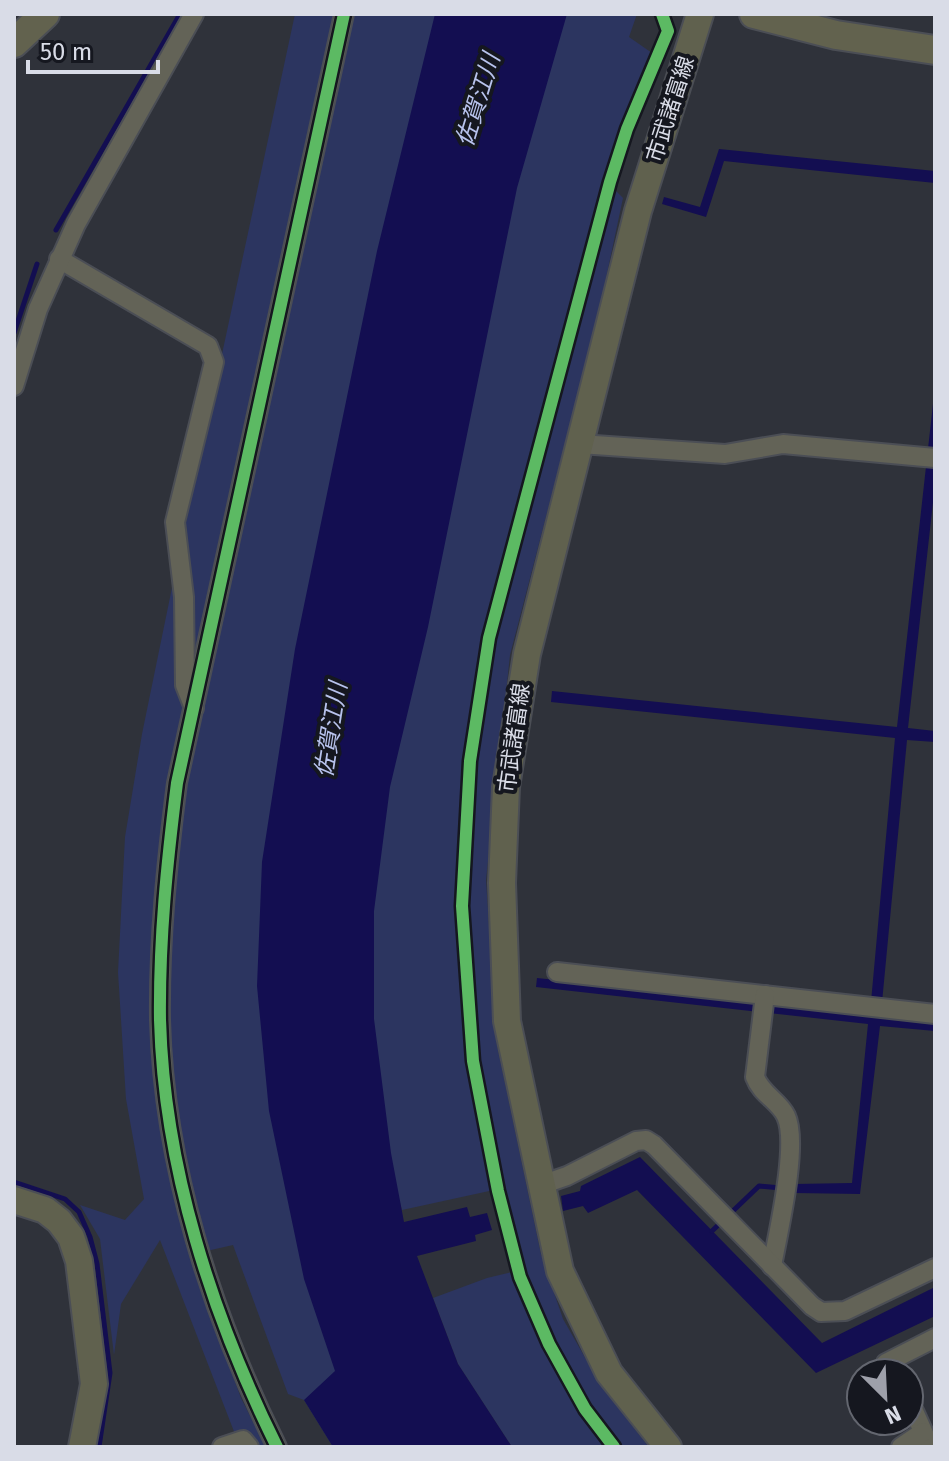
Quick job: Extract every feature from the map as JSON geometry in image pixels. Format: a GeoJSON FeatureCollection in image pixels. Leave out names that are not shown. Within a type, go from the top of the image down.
{"type":"FeatureCollection","features":[{"type":"Feature","properties":{"kind":"main road"},"geometry":{"type":"LineString","coordinates":[[14,43],[45,14]]}},
{"type":"Feature","properties":{"kind":"main road","name":"市武諸富線"},"geometry":{"type":"LineString","coordinates":[[668,1447],[609,1373],[560,1271],[507,1021],[502,883],[506,787],[527,654],[638,211],[700,14]]}},
{"type":"Feature","properties":{"kind":"main road"},"geometry":{"type":"LineString","coordinates":[[754,14],[836,35],[935,50]]}},
{"type":"Feature","properties":{"kind":"main road"},"geometry":{"type":"LineString","coordinates":[[14,1200],[45,1210],[59,1221],[71,1237],[79,1261],[94,1384],[82,1447]]}},
{"type":"Feature","properties":{"kind":"street"},"geometry":{"type":"LineString","coordinates":[[14,386],[38,309],[59,259],[194,14]]}},
{"type":"Feature","properties":{"kind":"street"},"geometry":{"type":"LineString","coordinates":[[277,1447],[253,1398],[202,1258],[173,1141],[160,1021],[165,876],[177,783],[344,14]]}},
{"type":"Feature","properties":{"kind":"street"},"geometry":{"type":"LineString","coordinates":[[59,259],[208,346],[214,362],[175,522],[184,597],[185,685],[194,708]]}},
{"type":"Feature","properties":{"kind":"street"},"geometry":{"type":"LineString","coordinates":[[580,444],[725,454],[783,444],[927,457]]}},
{"type":"Feature","properties":{"kind":"street"},"geometry":{"type":"LineString","coordinates":[[557,972],[764,1002],[862,1006],[935,1014]]}},
{"type":"Feature","properties":{"kind":"street"},"geometry":{"type":"LineString","coordinates":[[764,1002],[755,1077],[758,1086],[785,1113],[790,1127],[785,1187],[772,1266]]}},
{"type":"Feature","properties":{"kind":"street"},"geometry":{"type":"LineString","coordinates":[[541,1185],[567,1176],[636,1141],[646,1140],[821,1312],[832,1314],[845,1311],[935,1268]]}},
{"type":"Feature","properties":{"kind":"street"},"geometry":{"type":"LineString","coordinates":[[898,1357],[935,1338]]}},
{"type":"Feature","properties":{"kind":"street"},"geometry":{"type":"LineString","coordinates":[[222,1447],[243,1440],[249,1447]]}},
{"type":"Feature","properties":{"kind":"street"},"geometry":{"type":"LineString","coordinates":[[901,1447],[927,1440]]}},
{"type":"Feature","properties":{"kind":"shaded area"},"geometry":{"type":"Polygon","coordinates":[[[295,14],[452,14],[397,246],[344,1355],[333,1447],[304,1400],[288,1394],[233,1245],[189,1255],[241,1398],[266,1447],[240,1447],[160,1240],[121,1304],[114,1355],[100,1239],[80,1205],[125,1220],[144,1199],[126,1099],[118,972],[125,837],[142,734],[175,573],[295,14]]]}},
{"type":"Feature","properties":{"kind":"shaded area"},"geometry":{"type":"Polygon","coordinates":[[[552,14],[637,14],[629,37],[652,53],[605,180],[623,198],[597,321],[510,655],[486,880],[497,1045],[541,1254],[563,1319],[602,1387],[649,1447],[512,1447],[458,1364],[433,1298],[487,1278],[524,1269],[503,1188],[402,1210],[353,1032],[350,862],[552,14]]]}},
{"type":"Feature","properties":{"kind":"water","name":"佐賀江川"},"geometry":{"type":"Polygon","coordinates":[[[435,14],[567,14],[517,188],[428,627],[390,787],[374,911],[374,1019],[391,1153],[404,1222],[467,1207],[470,1217],[487,1213],[492,1230],[475,1235],[476,1241],[417,1256],[458,1364],[512,1447],[333,1447],[304,1400],[335,1371],[304,1279],[269,1111],[257,986],[262,862],[295,649],[377,251],[435,14]]]}},
{"type":"Feature","properties":{"kind":"water"},"geometry":{"type":"Polygon","coordinates":[[[719,149],[935,171],[935,183],[724,161],[706,217],[662,204],[664,197],[700,207],[719,149]]]}},
{"type":"Feature","properties":{"kind":"water"},"geometry":{"type":"Polygon","coordinates":[[[935,386],[935,484],[908,728],[935,731],[935,742],[907,740],[881,1013],[935,1020],[935,1031],[880,1026],[860,1194],[794,1193],[794,1184],[852,1183],[868,1024],[536,987],[537,978],[870,1013],[895,738],[551,702],[552,691],[897,727],[935,386]]]}},
{"type":"Feature","properties":{"kind":"water"},"geometry":{"type":"Polygon","coordinates":[[[640,1157],[822,1343],[935,1287],[935,1316],[816,1373],[637,1190],[588,1213],[583,1206],[563,1211],[561,1196],[580,1191],[581,1186],[640,1157]]]}},
{"type":"Feature","properties":{"kind":"waterway"},"geometry":{"type":"LineString","coordinates":[[56,230],[180,14]]}},
{"type":"Feature","properties":{"kind":"waterway"},"geometry":{"type":"LineString","coordinates":[[14,333],[37,264]]}},
{"type":"Feature","properties":{"kind":"waterway"},"geometry":{"type":"LineString","coordinates":[[14,1182],[65,1199],[79,1212],[90,1237],[97,1264],[110,1373],[99,1447]]}},
{"type":"Feature","properties":{"kind":"waterway"},"geometry":{"type":"LineString","coordinates":[[712,1231],[759,1186],[781,1188]]}},
{"type":"Feature","properties":{"kind":"cycle path"},"geometry":{"type":"LineString","coordinates":[[277,1447],[253,1397],[212,1293],[182,1185],[164,1075],[160,1020],[161,960],[177,783],[344,14]]}},
{"type":"Feature","properties":{"kind":"cycle path"},"geometry":{"type":"LineString","coordinates":[[614,1447],[585,1409],[549,1344],[520,1277],[498,1191],[473,1061],[462,906],[470,761],[489,638],[610,182],[627,129],[668,31],[662,14]]}}]}
